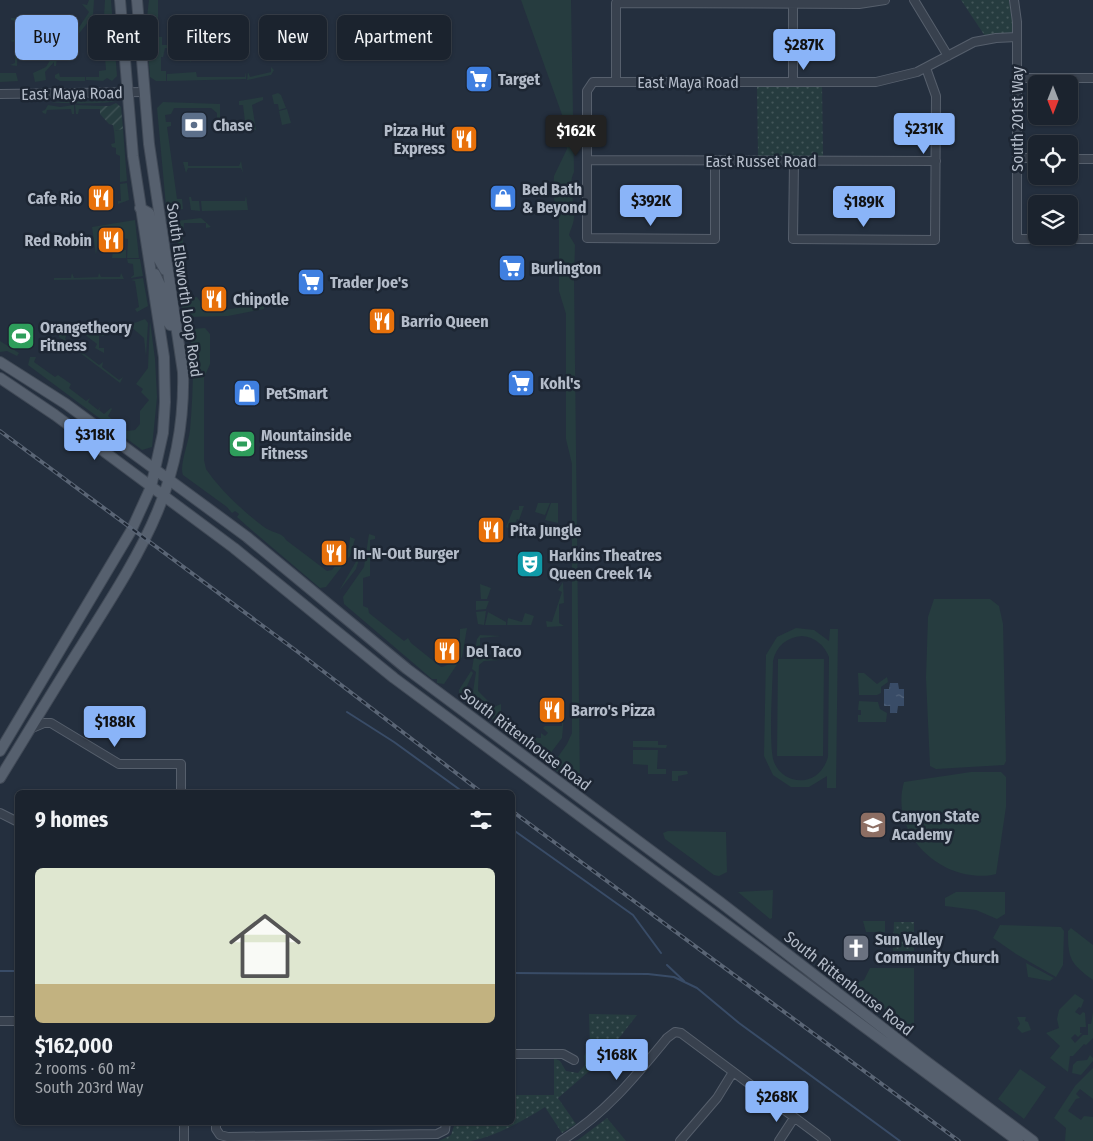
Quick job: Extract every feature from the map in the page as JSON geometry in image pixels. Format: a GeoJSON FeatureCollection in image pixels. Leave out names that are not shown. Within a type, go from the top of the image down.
{"type":"FeatureCollection","features":[{"type":"Feature","properties":{"kind":"main road","name":"South Ellsworth Loop Road"},"geometry":{"type":"LineString","coordinates":[[0,751],[122,548],[151,487],[163,433],[164,357],[140,208],[127,92],[120,0]]}},
{"type":"Feature","properties":{"kind":"main road","name":"South Ellsworth Loop Road"},"geometry":{"type":"LineString","coordinates":[[0,778],[136,557],[164,497],[179,443],[183,406],[183,372],[144,92],[137,0]]}},
{"type":"Feature","properties":{"kind":"main road"},"geometry":{"type":"LineString","coordinates":[[140,208],[149,213],[157,256],[168,275]]}},
{"type":"Feature","properties":{"kind":"main road"},"geometry":{"type":"LineString","coordinates":[[150,265],[161,287],[168,322],[170,325],[176,326]]}},
{"type":"Feature","properties":{"kind":"main road","name":"South Rittenhouse Road"},"geometry":{"type":"LineString","coordinates":[[0,362],[69,405],[156,469],[259,547],[325,604],[445,698],[718,900],[915,1053],[1033,1141]]}},
{"type":"Feature","properties":{"kind":"main road","name":"South Rittenhouse Road"},"geometry":{"type":"LineString","coordinates":[[0,378],[54,415],[234,548],[394,678],[1018,1141]]}},
{"type":"Feature","properties":{"kind":"main road"},"geometry":{"type":"LineString","coordinates":[[316,614],[325,604]]}},
{"type":"Feature","properties":{"kind":"main road"},"geometry":{"type":"LineString","coordinates":[[394,678],[407,680],[434,700],[445,698]]}},
{"type":"Feature","properties":{"kind":"main road"},"geometry":{"type":"LineString","coordinates":[[498,754],[509,755],[532,772],[542,770]]}},
{"type":"Feature","properties":{"kind":"main road"},"geometry":{"type":"LineString","coordinates":[[710,911],[718,900]]}},
{"type":"Feature","properties":{"kind":"street"},"geometry":{"type":"LineString","coordinates":[[616,82],[616,3],[793,2],[859,4],[885,0]]}},
{"type":"Feature","properties":{"kind":"street"},"geometry":{"type":"LineString","coordinates":[[914,0],[948,56]]}},
{"type":"Feature","properties":{"kind":"street","name":"South 201st Way"},"geometry":{"type":"LineString","coordinates":[[1016,1],[1018,38],[1017,239],[1093,239]]}},
{"type":"Feature","properties":{"kind":"street"},"geometry":{"type":"LineString","coordinates":[[793,2],[793,82]]}},
{"type":"Feature","properties":{"kind":"street","name":"East Maya Road"},"geometry":{"type":"LineString","coordinates":[[587,160],[587,91],[590,84],[596,82],[876,82],[902,77],[926,68],[981,40],[1018,38]]}},
{"type":"Feature","properties":{"kind":"street"},"geometry":{"type":"LineString","coordinates":[[794,161],[793,239],[935,240],[936,96],[926,68]]}},
{"type":"Feature","properties":{"kind":"street"},"geometry":{"type":"LineString","coordinates":[[1017,78],[1093,78]]}},
{"type":"Feature","properties":{"kind":"street","name":"East Maya Road"},"geometry":{"type":"LineString","coordinates":[[0,94],[144,92]]}},
{"type":"Feature","properties":{"kind":"street"},"geometry":{"type":"LineString","coordinates":[[1017,158],[1028,158]]}},
{"type":"Feature","properties":{"kind":"street"},"geometry":{"type":"LineString","coordinates":[[1078,158],[1093,158]]}},
{"type":"Feature","properties":{"kind":"street"},"geometry":{"type":"LineString","coordinates":[[587,160],[586,238],[715,239],[715,160]]}},
{"type":"Feature","properties":{"kind":"street","name":"East Russet Road"},"geometry":{"type":"LineString","coordinates":[[587,160],[936,161]]}},
{"type":"Feature","properties":{"kind":"street"},"geometry":{"type":"LineString","coordinates":[[43,708],[51,723],[119,764],[181,764],[181,790]]}},
{"type":"Feature","properties":{"kind":"street"},"geometry":{"type":"LineString","coordinates":[[30,729],[44,723],[51,723]]}},
{"type":"Feature","properties":{"kind":"street"},"geometry":{"type":"LineString","coordinates":[[0,812],[15,820]]}},
{"type":"Feature","properties":{"kind":"street"},"geometry":{"type":"LineString","coordinates":[[0,1021],[15,1021]]}},
{"type":"Feature","properties":{"kind":"street"},"geometry":{"type":"LineString","coordinates":[[562,1141],[593,1119],[620,1094],[667,1038],[675,1032],[681,1034],[826,1141]]}},
{"type":"Feature","properties":{"kind":"street"},"geometry":{"type":"LineString","coordinates":[[515,1054],[563,1054],[574,1060]]}},
{"type":"Feature","properties":{"kind":"street"},"geometry":{"type":"LineString","coordinates":[[680,1141],[712,1104],[733,1072]]}},
{"type":"Feature","properties":{"kind":"street"},"geometry":{"type":"LineString","coordinates":[[779,1141],[794,1118]]}},
{"type":"Feature","properties":{"kind":"street"},"geometry":{"type":"LineString","coordinates":[[184,1125],[184,1141]]}},
{"type":"Feature","properties":{"kind":"street"},"geometry":{"type":"LineString","coordinates":[[216,1125],[220,1135],[408,1138],[443,1132],[445,1125]]}},
{"type":"Feature","properties":{"kind":"green space"},"geometry":{"type":"Polygon","coordinates":[[[89,0],[94,0],[93,15],[88,15],[88,22],[78,35],[78,29],[89,12],[82,4],[87,5],[89,0]]]}},
{"type":"Feature","properties":{"kind":"green space"},"geometry":{"type":"Polygon","coordinates":[[[105,0],[111,0],[112,15],[104,15],[105,0]]]}},
{"type":"Feature","properties":{"kind":"green space"},"geometry":{"type":"Polygon","coordinates":[[[149,0],[158,0],[158,15],[147,15],[149,0]]]}},
{"type":"Feature","properties":{"kind":"green space"},"geometry":{"type":"Polygon","coordinates":[[[521,0],[571,0],[574,172],[571,191],[574,217],[569,235],[575,245],[580,789],[555,770],[553,764],[572,733],[572,464],[566,439],[566,314],[559,291],[559,221],[553,194],[554,176],[567,149],[561,125],[565,123],[521,0]]]}},
{"type":"Feature","properties":{"kind":"green space"},"geometry":{"type":"Polygon","coordinates":[[[961,0],[1009,0],[1014,30],[1009,34],[985,36],[961,0]]]}},
{"type":"Feature","properties":{"kind":"green space"},"geometry":{"type":"Polygon","coordinates":[[[158,37],[162,37],[162,45],[168,45],[168,48],[165,48],[163,57],[161,57],[161,71],[166,71],[166,81],[156,81],[150,77],[149,60],[158,60],[158,37]]]}},
{"type":"Feature","properties":{"kind":"green space"},"geometry":{"type":"Polygon","coordinates":[[[15,60],[17,60],[17,66],[10,65],[15,63],[15,60]]]}},
{"type":"Feature","properties":{"kind":"green space"},"geometry":{"type":"Polygon","coordinates":[[[50,60],[57,60],[56,66],[54,66],[54,62],[45,72],[46,80],[35,82],[33,73],[46,67],[50,60]]]}},
{"type":"Feature","properties":{"kind":"green space"},"geometry":{"type":"Polygon","coordinates":[[[105,60],[116,60],[117,76],[112,81],[107,78],[103,81],[86,80],[86,77],[99,77],[99,71],[106,70],[105,60]]]}},
{"type":"Feature","properties":{"kind":"green space"},"geometry":{"type":"Polygon","coordinates":[[[271,67],[274,70],[271,75],[247,80],[248,72],[250,77],[271,72],[271,67]]]}},
{"type":"Feature","properties":{"kind":"green space"},"geometry":{"type":"Polygon","coordinates":[[[196,72],[197,77],[245,77],[246,72],[246,79],[167,81],[167,74],[196,72]]]}},
{"type":"Feature","properties":{"kind":"green space"},"geometry":{"type":"Polygon","coordinates":[[[0,73],[16,73],[18,81],[0,82],[0,73]]]}},
{"type":"Feature","properties":{"kind":"green space"},"geometry":{"type":"Polygon","coordinates":[[[59,73],[60,77],[85,77],[85,81],[60,81],[55,78],[55,75],[59,73]]]}},
{"type":"Feature","properties":{"kind":"green space"},"geometry":{"type":"Polygon","coordinates":[[[757,86],[822,86],[823,157],[758,156],[757,86]]]}},
{"type":"Feature","properties":{"kind":"green space"},"geometry":{"type":"Polygon","coordinates":[[[278,93],[281,95],[286,108],[279,110],[278,104],[274,104],[272,95],[278,93]]]}},
{"type":"Feature","properties":{"kind":"green space"},"geometry":{"type":"Polygon","coordinates":[[[263,97],[263,100],[252,105],[256,130],[250,131],[250,124],[245,122],[243,105],[239,105],[239,101],[263,97]]]}},
{"type":"Feature","properties":{"kind":"green space"},"geometry":{"type":"Polygon","coordinates":[[[115,101],[104,103],[51,102],[115,101]]]}},
{"type":"Feature","properties":{"kind":"green space"},"geometry":{"type":"Polygon","coordinates":[[[163,102],[220,104],[220,132],[217,132],[217,113],[211,108],[174,108],[171,114],[165,115],[166,122],[171,122],[171,126],[167,127],[177,199],[182,199],[183,209],[172,211],[166,206],[157,108],[163,102]]]}},
{"type":"Feature","properties":{"kind":"green space"},"geometry":{"type":"Polygon","coordinates":[[[116,103],[121,107],[123,129],[114,131],[113,125],[109,124],[100,114],[100,106],[110,106],[116,103]]]}},
{"type":"Feature","properties":{"kind":"green space"},"geometry":{"type":"Polygon","coordinates":[[[48,105],[60,107],[74,105],[74,114],[72,114],[71,109],[47,110],[46,114],[43,113],[42,111],[48,105]]]}},
{"type":"Feature","properties":{"kind":"green space"},"geometry":{"type":"Polygon","coordinates":[[[75,105],[100,106],[100,109],[79,109],[78,114],[76,114],[75,105]]]}},
{"type":"Feature","properties":{"kind":"green space"},"geometry":{"type":"Polygon","coordinates":[[[287,109],[291,123],[282,125],[279,111],[287,109]]]}},
{"type":"Feature","properties":{"kind":"green space"},"geometry":{"type":"Polygon","coordinates":[[[123,129],[127,181],[120,182],[120,156],[116,154],[116,148],[112,147],[111,144],[115,143],[114,131],[123,129]]]}},
{"type":"Feature","properties":{"kind":"green space"},"geometry":{"type":"Polygon","coordinates":[[[241,161],[243,173],[241,168],[188,168],[186,173],[183,162],[188,162],[188,166],[239,166],[241,161]]]}},
{"type":"Feature","properties":{"kind":"green space"},"geometry":{"type":"Polygon","coordinates":[[[127,183],[129,200],[118,204],[118,201],[121,201],[120,184],[127,183]]]}},
{"type":"Feature","properties":{"kind":"green space"},"geometry":{"type":"Polygon","coordinates":[[[246,196],[248,210],[202,211],[201,201],[245,201],[246,196]]]}},
{"type":"Feature","properties":{"kind":"green space"},"geometry":{"type":"Polygon","coordinates":[[[189,197],[191,197],[192,201],[199,201],[200,211],[191,210],[189,197]]]}},
{"type":"Feature","properties":{"kind":"green space"},"geometry":{"type":"Polygon","coordinates":[[[201,218],[211,227],[206,228],[206,223],[184,223],[183,250],[190,298],[197,297],[202,304],[209,306],[210,312],[264,304],[264,309],[228,316],[187,317],[183,314],[179,281],[178,244],[173,227],[176,221],[201,218]]]}},
{"type":"Feature","properties":{"kind":"green space"},"geometry":{"type":"Polygon","coordinates":[[[135,220],[139,258],[127,258],[128,239],[121,238],[121,231],[99,232],[96,255],[92,227],[135,220]]]}},
{"type":"Feature","properties":{"kind":"green space"},"geometry":{"type":"Polygon","coordinates":[[[113,250],[126,250],[126,258],[112,258],[113,250]]]}},
{"type":"Feature","properties":{"kind":"green space"},"geometry":{"type":"Polygon","coordinates":[[[127,259],[140,259],[143,276],[130,278],[134,275],[133,264],[128,263],[127,259]]]}},
{"type":"Feature","properties":{"kind":"green space"},"geometry":{"type":"Polygon","coordinates":[[[72,273],[74,278],[98,277],[99,273],[101,277],[120,277],[121,273],[124,279],[54,280],[54,278],[71,278],[72,273]]]}},
{"type":"Feature","properties":{"kind":"green space"},"geometry":{"type":"Polygon","coordinates":[[[143,278],[148,306],[137,312],[135,309],[139,307],[135,281],[131,280],[143,278]]]}},
{"type":"Feature","properties":{"kind":"green space"},"geometry":{"type":"Polygon","coordinates":[[[145,319],[148,323],[146,356],[144,338],[129,325],[145,319]]]}},
{"type":"Feature","properties":{"kind":"green space"},"geometry":{"type":"Polygon","coordinates":[[[150,321],[157,397],[152,447],[142,450],[28,365],[30,357],[36,357],[34,362],[55,377],[58,375],[71,384],[69,388],[86,401],[90,398],[88,402],[98,410],[101,406],[99,410],[104,414],[111,408],[108,416],[127,431],[135,430],[140,424],[140,411],[149,400],[141,392],[143,389],[136,384],[148,368],[150,321]]]}},
{"type":"Feature","properties":{"kind":"green space"},"geometry":{"type":"Polygon","coordinates":[[[205,328],[210,334],[210,364],[204,378],[204,460],[206,469],[234,502],[251,517],[267,529],[283,536],[327,571],[332,570],[349,548],[350,537],[355,539],[350,556],[326,587],[320,588],[237,517],[239,514],[235,511],[232,513],[227,507],[183,475],[182,466],[190,430],[192,404],[193,363],[191,333],[192,329],[205,328]]]}},
{"type":"Feature","properties":{"kind":"green space"},"geometry":{"type":"Polygon","coordinates":[[[76,333],[104,333],[104,336],[99,336],[99,348],[104,348],[104,353],[95,348],[97,344],[84,334],[80,337],[76,333]]]}},
{"type":"Feature","properties":{"kind":"green space"},"geometry":{"type":"Polygon","coordinates":[[[59,334],[67,334],[65,339],[80,351],[84,348],[82,352],[99,365],[103,362],[102,367],[119,380],[123,377],[120,383],[59,337],[59,334]]]}},
{"type":"Feature","properties":{"kind":"green space"},"geometry":{"type":"Polygon","coordinates":[[[0,341],[19,353],[17,356],[7,351],[0,352],[0,341]]]}},
{"type":"Feature","properties":{"kind":"green space"},"geometry":{"type":"Polygon","coordinates":[[[538,503],[550,503],[545,515],[535,512],[538,503]]]}},
{"type":"Feature","properties":{"kind":"green space"},"geometry":{"type":"Polygon","coordinates":[[[551,503],[558,503],[558,523],[545,520],[551,503]]]}},
{"type":"Feature","properties":{"kind":"green space"},"geometry":{"type":"Polygon","coordinates":[[[519,506],[524,506],[513,530],[506,527],[513,510],[519,510],[519,506]]]}},
{"type":"Feature","properties":{"kind":"green space"},"geometry":{"type":"Polygon","coordinates":[[[369,534],[375,536],[375,539],[370,540],[370,576],[363,578],[363,606],[368,608],[369,613],[404,641],[408,638],[411,643],[441,667],[447,665],[454,658],[457,652],[460,629],[467,628],[462,657],[444,684],[437,683],[437,679],[432,679],[344,604],[343,597],[364,567],[369,534]]]}},
{"type":"Feature","properties":{"kind":"green space"},"geometry":{"type":"Polygon","coordinates":[[[361,553],[356,569],[339,591],[361,553]]]}},
{"type":"Feature","properties":{"kind":"green space"},"geometry":{"type":"Polygon","coordinates":[[[563,582],[564,603],[559,604],[559,623],[564,626],[547,627],[546,621],[552,622],[562,592],[558,590],[563,582]]]}},
{"type":"Feature","properties":{"kind":"green space"},"geometry":{"type":"Polygon","coordinates":[[[480,584],[491,588],[487,599],[481,599],[480,584]]]}},
{"type":"Feature","properties":{"kind":"green space"},"geometry":{"type":"Polygon","coordinates":[[[934,599],[990,599],[999,606],[1003,624],[1006,761],[1004,765],[936,769],[930,766],[926,678],[928,617],[934,599]]]}},
{"type":"Feature","properties":{"kind":"green space"},"geometry":{"type":"Polygon","coordinates":[[[476,601],[489,601],[486,609],[476,610],[476,601]]]}},
{"type":"Feature","properties":{"kind":"green space"},"geometry":{"type":"Polygon","coordinates":[[[486,611],[484,625],[478,624],[476,612],[486,611]]]}},
{"type":"Feature","properties":{"kind":"green space"},"geometry":{"type":"Polygon","coordinates":[[[488,612],[506,622],[506,625],[485,625],[488,612]]]}},
{"type":"Feature","properties":{"kind":"green space"},"geometry":{"type":"Polygon","coordinates":[[[525,613],[534,616],[531,625],[507,625],[508,618],[522,622],[525,613]]]}},
{"type":"Feature","properties":{"kind":"green space"},"geometry":{"type":"Polygon","coordinates":[[[796,628],[814,630],[829,641],[830,629],[838,629],[836,788],[827,788],[827,776],[809,787],[791,787],[773,775],[764,756],[766,655],[777,637],[796,628]],[[802,636],[792,638],[783,643],[774,656],[773,661],[772,754],[779,771],[786,777],[795,780],[805,780],[817,775],[823,769],[828,757],[829,657],[818,642],[802,636]]]}},
{"type":"Feature","properties":{"kind":"green space"},"geometry":{"type":"Polygon","coordinates":[[[480,635],[501,636],[480,638],[480,658],[499,660],[484,661],[479,665],[478,691],[494,707],[501,704],[501,715],[525,733],[536,738],[541,738],[541,733],[545,736],[548,733],[543,728],[545,726],[562,726],[562,716],[564,716],[562,738],[546,759],[537,757],[478,707],[459,695],[459,690],[471,671],[473,673],[467,686],[468,692],[473,692],[476,672],[472,669],[477,639],[480,635]]]}},
{"type":"Feature","properties":{"kind":"green space"},"geometry":{"type":"Polygon","coordinates":[[[778,659],[824,659],[823,756],[777,756],[778,659]]]}},
{"type":"Feature","properties":{"kind":"green space"},"geometry":{"type":"Polygon","coordinates":[[[858,673],[864,673],[877,684],[887,677],[888,682],[881,687],[881,693],[877,695],[859,695],[858,673]]]}},
{"type":"Feature","properties":{"kind":"green space"},"geometry":{"type":"Polygon","coordinates":[[[859,701],[878,702],[880,709],[887,713],[886,722],[858,722],[858,715],[861,715],[861,710],[858,710],[859,701]]]}},
{"type":"Feature","properties":{"kind":"green space"},"geometry":{"type":"Polygon","coordinates":[[[633,741],[658,741],[658,745],[667,745],[666,748],[633,747],[633,741]]]}},
{"type":"Feature","properties":{"kind":"green space"},"geometry":{"type":"Polygon","coordinates":[[[633,750],[658,750],[657,769],[666,769],[666,774],[648,774],[648,765],[633,764],[633,750]]]}},
{"type":"Feature","properties":{"kind":"green space"},"geometry":{"type":"Polygon","coordinates":[[[672,771],[687,771],[688,774],[678,776],[678,781],[672,781],[672,771]]]}},
{"type":"Feature","properties":{"kind":"green space"},"geometry":{"type":"Polygon","coordinates":[[[971,772],[1001,772],[1006,777],[1006,807],[996,874],[992,875],[973,875],[955,871],[938,863],[923,851],[912,836],[904,820],[901,801],[904,782],[971,772]]]}},
{"type":"Feature","properties":{"kind":"green space"},"geometry":{"type":"Polygon","coordinates":[[[668,831],[726,832],[727,872],[719,876],[714,875],[665,839],[663,833],[668,831]]]}},
{"type":"Feature","properties":{"kind":"green space"},"geometry":{"type":"Polygon","coordinates":[[[773,890],[772,918],[770,919],[738,892],[773,890]]]}},
{"type":"Feature","properties":{"kind":"green space"},"geometry":{"type":"Polygon","coordinates":[[[956,892],[1005,892],[1005,914],[997,919],[976,910],[945,906],[945,898],[956,892]]]}},
{"type":"Feature","properties":{"kind":"green space"},"geometry":{"type":"Polygon","coordinates":[[[863,921],[885,921],[885,932],[866,932],[863,921]]]}},
{"type":"Feature","properties":{"kind":"green space"},"geometry":{"type":"Polygon","coordinates":[[[894,922],[914,922],[914,951],[893,951],[894,922]]]}},
{"type":"Feature","properties":{"kind":"green space"},"geometry":{"type":"Polygon","coordinates":[[[1000,925],[1061,927],[1064,931],[1063,965],[1056,977],[993,938],[1000,925]]]}},
{"type":"Feature","properties":{"kind":"green space"},"geometry":{"type":"Polygon","coordinates":[[[1071,928],[1093,945],[1093,980],[1079,969],[1072,960],[1068,940],[1068,931],[1071,928]]]}},
{"type":"Feature","properties":{"kind":"green space"},"geometry":{"type":"Polygon","coordinates":[[[1026,963],[1054,978],[1050,981],[1028,977],[1026,963]]]}},
{"type":"Feature","properties":{"kind":"green space"},"geometry":{"type":"Polygon","coordinates":[[[870,968],[914,968],[914,1032],[853,984],[864,980],[870,968]]]}},
{"type":"Feature","properties":{"kind":"green space"},"geometry":{"type":"Polygon","coordinates":[[[1075,994],[1084,1000],[1081,1008],[1079,1007],[1075,1012],[1080,1015],[1083,1012],[1085,1013],[1086,1027],[1080,1027],[1080,1033],[1082,1033],[1078,1037],[1075,1034],[1071,1038],[1075,1043],[1083,1035],[1088,1035],[1088,1024],[1091,1024],[1093,1012],[1093,1038],[1086,1045],[1084,1044],[1073,1056],[1070,1056],[1068,1072],[1050,1058],[1060,1046],[1046,1033],[1059,1028],[1057,1019],[1059,1010],[1075,994]]]}},
{"type":"Feature","properties":{"kind":"green space"},"geometry":{"type":"Polygon","coordinates":[[[589,1014],[637,1015],[602,1060],[558,1098],[576,1124],[562,1133],[545,1107],[515,1124],[515,1095],[554,1095],[554,1058],[560,1061],[566,1071],[578,1073],[585,1065],[584,1056],[590,1046],[589,1014]]]}},
{"type":"Feature","properties":{"kind":"green space"},"geometry":{"type":"Polygon","coordinates":[[[1017,1017],[1026,1017],[1025,1021],[1028,1022],[1031,1030],[1022,1033],[1017,1028],[1020,1024],[1017,1017]]]}},
{"type":"Feature","properties":{"kind":"green space"},"geometry":{"type":"Polygon","coordinates":[[[1090,1055],[1093,1061],[1081,1075],[1072,1073],[1073,1065],[1077,1061],[1087,1060],[1090,1055]]]}},
{"type":"Feature","properties":{"kind":"green space"},"geometry":{"type":"Polygon","coordinates":[[[1093,1068],[1093,1099],[1080,1089],[1076,1094],[1080,1098],[1076,1099],[1068,1111],[1081,1120],[1084,1116],[1093,1117],[1093,1141],[1065,1141],[1066,1128],[1054,1118],[1075,1086],[1093,1068]]]}},
{"type":"Feature","properties":{"kind":"green space"},"geometry":{"type":"Polygon","coordinates":[[[1020,1069],[1046,1087],[1024,1119],[998,1099],[1020,1069]]]}},
{"type":"Feature","properties":{"kind":"green space"},"geometry":{"type":"Polygon","coordinates":[[[607,1118],[626,1141],[574,1141],[578,1140],[607,1118]]]}},
{"type":"Feature","properties":{"kind":"green space"},"geometry":{"type":"Polygon","coordinates":[[[454,1125],[513,1125],[490,1136],[471,1141],[439,1141],[451,1135],[454,1125]]]}},
{"type":"Feature","properties":{"kind":"water"},"geometry":{"type":"Polygon","coordinates":[[[890,683],[898,683],[899,689],[904,689],[904,706],[898,706],[897,713],[890,713],[890,706],[884,706],[884,689],[889,689],[890,683]]]}},
{"type":"Feature","properties":{"kind":"waterway"},"geometry":{"type":"LineString","coordinates":[[347,712],[394,742],[460,790]]}},
{"type":"Feature","properties":{"kind":"waterway"},"geometry":{"type":"LineString","coordinates":[[515,831],[633,915],[661,953]]}},
{"type":"Feature","properties":{"kind":"waterway"},"geometry":{"type":"LineString","coordinates":[[667,965],[684,981]]}},
{"type":"Feature","properties":{"kind":"waterway"},"geometry":{"type":"LineString","coordinates":[[0,971],[15,971]]}},
{"type":"Feature","properties":{"kind":"waterway"},"geometry":{"type":"LineString","coordinates":[[515,973],[648,974],[674,977],[697,988],[739,1023],[900,1141]]}},
{"type":"Feature","properties":{"kind":"railway"},"geometry":{"type":"LineString","coordinates":[[0,431],[298,652],[478,790]]}},
{"type":"Feature","properties":{"kind":"railway"},"geometry":{"type":"LineString","coordinates":[[515,813],[959,1141]]}},
{"type":"Feature","properties":{"kind":"place","name":"Target"},"geometry":{"type":"Point","coordinates":[479,79]}},
{"type":"Feature","properties":{"kind":"place","name":"Chase"},"geometry":{"type":"Point","coordinates":[194,125]}},
{"type":"Feature","properties":{"kind":"place","name":"Pizza Hut Express"},"geometry":{"type":"Point","coordinates":[464,139]}},
{"type":"Feature","properties":{"kind":"place","name":"Cafe Rio"},"geometry":{"type":"Point","coordinates":[101,198]}},
{"type":"Feature","properties":{"kind":"place","name":"Bed Bath & Beyond"},"geometry":{"type":"Point","coordinates":[503,198]}},
{"type":"Feature","properties":{"kind":"place","name":"Red Robin"},"geometry":{"type":"Point","coordinates":[111,240]}},
{"type":"Feature","properties":{"kind":"place","name":"Burlington"},"geometry":{"type":"Point","coordinates":[512,268]}},
{"type":"Feature","properties":{"kind":"place","name":"Trader Joe's"},"geometry":{"type":"Point","coordinates":[311,282]}},
{"type":"Feature","properties":{"kind":"place","name":"Chipotle"},"geometry":{"type":"Point","coordinates":[214,299]}},
{"type":"Feature","properties":{"kind":"place","name":"Barrio Queen"},"geometry":{"type":"Point","coordinates":[382,321]}},
{"type":"Feature","properties":{"kind":"place","name":"Orangetheory Fitness"},"geometry":{"type":"Point","coordinates":[21,336]}},
{"type":"Feature","properties":{"kind":"place","name":"Kohl's"},"geometry":{"type":"Point","coordinates":[521,383]}},
{"type":"Feature","properties":{"kind":"place","name":"PetSmart"},"geometry":{"type":"Point","coordinates":[247,393]}},
{"type":"Feature","properties":{"kind":"place","name":"Mountainside Fitness"},"geometry":{"type":"Point","coordinates":[242,444]}},
{"type":"Feature","properties":{"kind":"place","name":"Pita Jungle"},"geometry":{"type":"Point","coordinates":[491,530]}},
{"type":"Feature","properties":{"kind":"place","name":"In-N-Out Burger"},"geometry":{"type":"Point","coordinates":[334,553]}},
{"type":"Feature","properties":{"kind":"place","name":"Harkins Theatres Queen Creek 14"},"geometry":{"type":"Point","coordinates":[530,564]}},
{"type":"Feature","properties":{"kind":"place","name":"Del Taco"},"geometry":{"type":"Point","coordinates":[447,651]}},
{"type":"Feature","properties":{"kind":"place","name":"Barro's Pizza"},"geometry":{"type":"Point","coordinates":[552,710]}},
{"type":"Feature","properties":{"kind":"place","name":"Canyon State Academy"},"geometry":{"type":"Point","coordinates":[873,825]}},
{"type":"Feature","properties":{"kind":"place","name":"Sun Valley Community Church"},"geometry":{"type":"Point","coordinates":[856,948]}}]}
